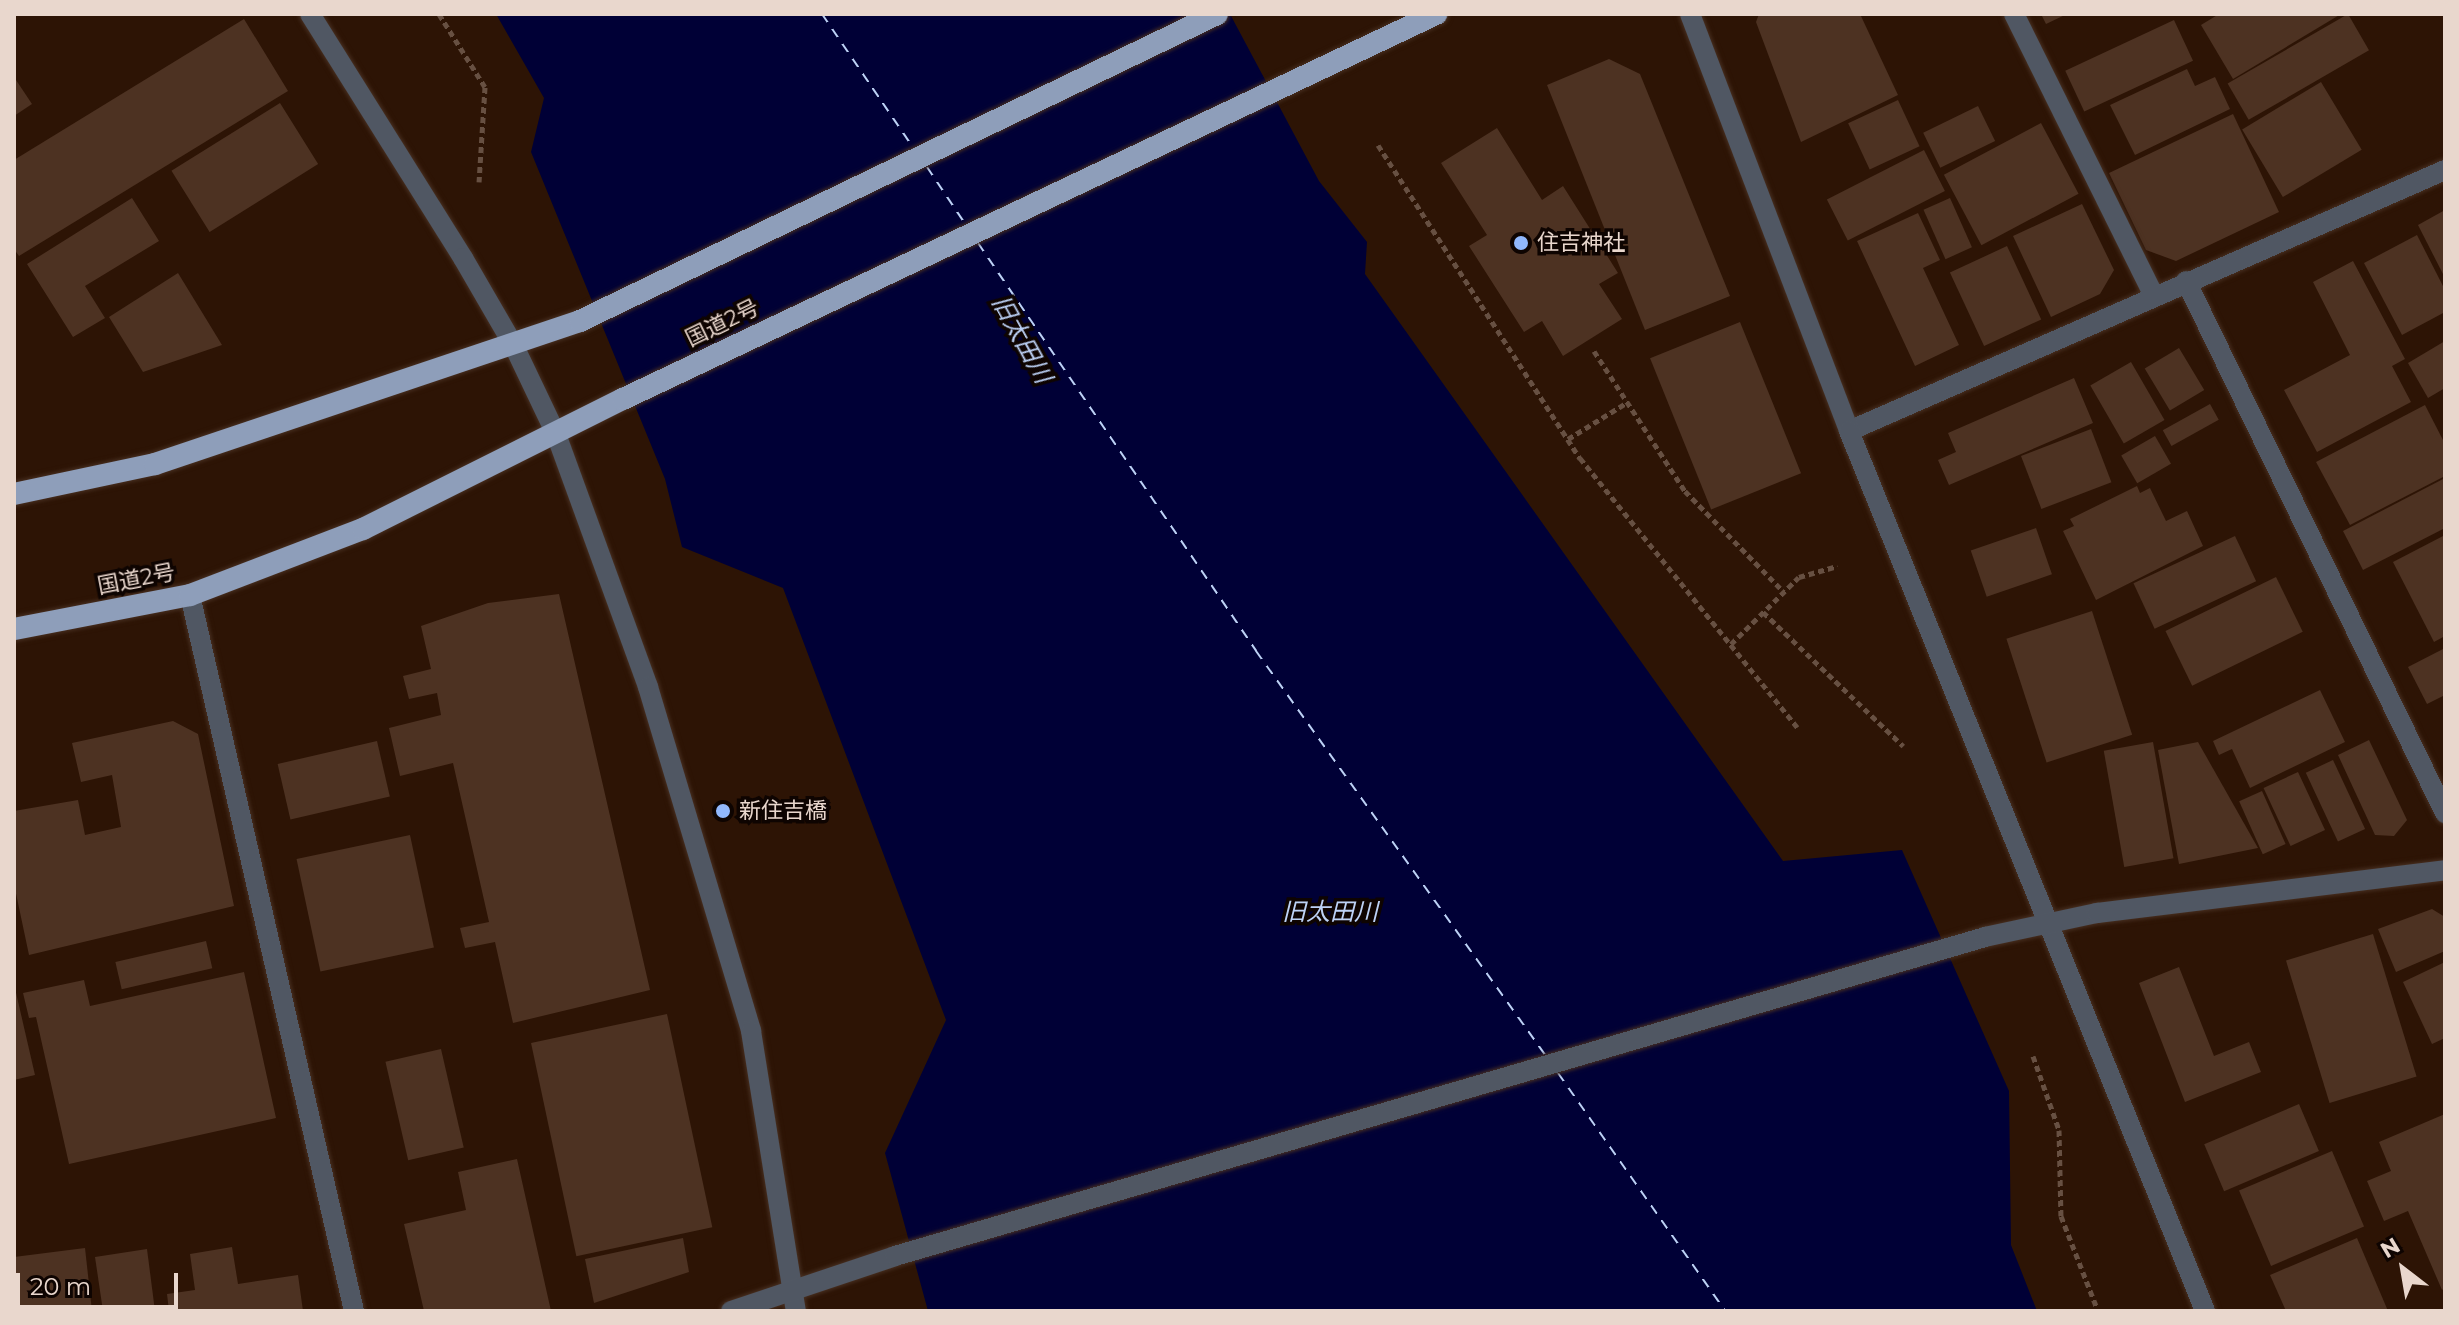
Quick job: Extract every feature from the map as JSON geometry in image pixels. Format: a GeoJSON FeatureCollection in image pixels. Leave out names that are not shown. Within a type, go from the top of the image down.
{"type":"FeatureCollection","features":[{"type":"Feature","properties":{"kind":"highway"},"geometry":{"type":"LineString","coordinates":[[14,494],[155,464],[514,346],[580,321],[1217,14]]}},
{"type":"Feature","properties":{"kind":"highway","name":"国道2号"},"geometry":{"type":"LineString","coordinates":[[14,629],[190,595],[363,529],[623,399],[1314,69],[1436,14]]}},
{"type":"Feature","properties":{"kind":"street"},"geometry":{"type":"LineString","coordinates":[[310,14],[514,346],[556,434],[648,687],[751,1031],[794,1301]]}},
{"type":"Feature","properties":{"kind":"street"},"geometry":{"type":"LineString","coordinates":[[1690,14],[1849,431],[2205,1311]]}},
{"type":"Feature","properties":{"kind":"street"},"geometry":{"type":"LineString","coordinates":[[2014,14],[2153,294]]}},
{"type":"Feature","properties":{"kind":"street"},"geometry":{"type":"LineString","coordinates":[[1849,431],[2153,294],[2445,170]]}},
{"type":"Feature","properties":{"kind":"street"},"geometry":{"type":"LineString","coordinates":[[2186,281],[2445,813]]}},
{"type":"Feature","properties":{"kind":"street"},"geometry":{"type":"LineString","coordinates":[[190,595],[354,1311]]}},
{"type":"Feature","properties":{"kind":"street"},"geometry":{"type":"LineString","coordinates":[[731,1311],[794,1301],[895,1256],[1964,945],[2097,913],[2445,870]]}},
{"type":"Feature","properties":{"kind":"path"},"geometry":{"type":"LineString","coordinates":[[439,14],[485,87],[479,182]]}},
{"type":"Feature","properties":{"kind":"path"},"geometry":{"type":"LineString","coordinates":[[1378,145],[1568,439],[1635,531],[1797,727]]}},
{"type":"Feature","properties":{"kind":"path"},"geometry":{"type":"LineString","coordinates":[[1594,351],[1685,491],[1784,592]]}},
{"type":"Feature","properties":{"kind":"path"},"geometry":{"type":"LineString","coordinates":[[1568,439],[1628,402]]}},
{"type":"Feature","properties":{"kind":"path"},"geometry":{"type":"LineString","coordinates":[[1731,644],[1799,577],[1837,566]]}},
{"type":"Feature","properties":{"kind":"path"},"geometry":{"type":"LineString","coordinates":[[1763,612],[1903,746]]}},
{"type":"Feature","properties":{"kind":"path"},"geometry":{"type":"LineString","coordinates":[[2033,1056],[2059,1130],[2061,1216],[2098,1311]]}},
{"type":"Feature","properties":{"kind":"water","name":"旧太田川"},"geometry":{"type":"Polygon","coordinates":[[[496,14],[1230,14],[1319,181],[1367,242],[1365,274],[1783,861],[1902,850],[2009,1091],[2011,1245],[2037,1311],[928,1311],[885,1153],[946,1020],[783,588],[682,547],[665,479],[531,152],[544,98],[496,14]]]}},
{"type":"Feature","properties":{"kind":"building"},"geometry":{"type":"Polygon","coordinates":[[[1759,14],[1860,14],[1898,95],[1801,142],[1756,22],[1759,14]]]}},
{"type":"Feature","properties":{"kind":"building"},"geometry":{"type":"Polygon","coordinates":[[[2041,14],[2067,14],[2046,24],[2041,14]]]}},
{"type":"Feature","properties":{"kind":"building"},"geometry":{"type":"Polygon","coordinates":[[[2219,14],[2341,14],[2233,79],[2201,25],[2219,14]]]}},
{"type":"Feature","properties":{"kind":"building"},"geometry":{"type":"Polygon","coordinates":[[[2348,14],[2369,50],[2249,120],[2228,84],[2348,14]]]}},
{"type":"Feature","properties":{"kind":"building"},"geometry":{"type":"Polygon","coordinates":[[[244,19],[288,91],[19,256],[14,249],[14,160],[244,19]]]}},
{"type":"Feature","properties":{"kind":"building"},"geometry":{"type":"Polygon","coordinates":[[[2174,20],[2193,61],[2084,111],[2065,71],[2174,20]]]}},
{"type":"Feature","properties":{"kind":"building"},"geometry":{"type":"Polygon","coordinates":[[[1609,59],[1640,74],[1730,296],[1645,330],[1547,85],[1609,59]]]}},
{"type":"Feature","properties":{"kind":"building"},"geometry":{"type":"Polygon","coordinates":[[[2187,69],[2195,86],[2215,77],[2230,109],[2135,155],[2110,105],[2187,69]]]}},
{"type":"Feature","properties":{"kind":"building"},"geometry":{"type":"Polygon","coordinates":[[[14,77],[32,104],[14,116],[14,77]]]}},
{"type":"Feature","properties":{"kind":"building"},"geometry":{"type":"Polygon","coordinates":[[[2321,82],[2362,150],[2283,197],[2242,129],[2321,82]]]}},
{"type":"Feature","properties":{"kind":"building"},"geometry":{"type":"Polygon","coordinates":[[[1898,100],[1920,146],[1870,169],[1848,123],[1898,100]]]}},
{"type":"Feature","properties":{"kind":"building"},"geometry":{"type":"Polygon","coordinates":[[[280,103],[318,164],[210,232],[171,171],[280,103]]]}},
{"type":"Feature","properties":{"kind":"building"},"geometry":{"type":"Polygon","coordinates":[[[1978,106],[1995,141],[1940,168],[1923,133],[1978,106]]]}},
{"type":"Feature","properties":{"kind":"building"},"geometry":{"type":"Polygon","coordinates":[[[2233,114],[2279,212],[2176,261],[2146,250],[2109,173],[2233,114]]]}},
{"type":"Feature","properties":{"kind":"building"},"geometry":{"type":"Polygon","coordinates":[[[2041,123],[2079,194],[1981,245],[1944,175],[2041,123]]]}},
{"type":"Feature","properties":{"kind":"building"},"geometry":{"type":"Polygon","coordinates":[[[1497,128],[1542,200],[1563,186],[1618,273],[1599,284],[1622,319],[1563,356],[1542,321],[1524,332],[1469,246],[1487,235],[1441,163],[1497,128]]]}},
{"type":"Feature","properties":{"kind":"building"},"geometry":{"type":"Polygon","coordinates":[[[1924,150],[1945,191],[1848,240],[1827,199],[1924,150]]]}},
{"type":"Feature","properties":{"kind":"building"},"geometry":{"type":"Polygon","coordinates":[[[132,198],[159,241],[85,286],[105,318],[73,337],[27,264],[132,198]]]}},
{"type":"Feature","properties":{"kind":"building"},"geometry":{"type":"Polygon","coordinates":[[[1950,198],[1972,247],[1945,259],[1924,210],[1950,198]]]}},
{"type":"Feature","properties":{"kind":"building"},"geometry":{"type":"Polygon","coordinates":[[[2082,204],[2114,270],[2100,294],[2051,317],[2013,236],[2082,204]]]}},
{"type":"Feature","properties":{"kind":"building"},"geometry":{"type":"Polygon","coordinates":[[[2445,210],[2445,278],[2418,225],[2445,210]]]}},
{"type":"Feature","properties":{"kind":"building"},"geometry":{"type":"Polygon","coordinates":[[[1918,213],[1940,260],[1923,268],[1959,345],[1915,366],[1857,241],[1918,213]]]}},
{"type":"Feature","properties":{"kind":"building"},"geometry":{"type":"Polygon","coordinates":[[[2417,235],[2445,290],[2445,312],[2402,335],[2364,263],[2417,235]]]}},
{"type":"Feature","properties":{"kind":"building"},"geometry":{"type":"Polygon","coordinates":[[[2007,246],[2041,319],[1984,346],[1950,273],[2007,246]]]}},
{"type":"Feature","properties":{"kind":"building"},"geometry":{"type":"Polygon","coordinates":[[[2353,261],[2405,359],[2392,366],[2411,402],[2317,452],[2284,390],[2350,355],[2313,282],[2353,261]]]}},
{"type":"Feature","properties":{"kind":"building"},"geometry":{"type":"Polygon","coordinates":[[[178,273],[222,345],[143,372],[109,317],[178,273]]]}},
{"type":"Feature","properties":{"kind":"building"},"geometry":{"type":"Polygon","coordinates":[[[1740,322],[1801,473],[1711,509],[1650,358],[1740,322]]]}},
{"type":"Feature","properties":{"kind":"building"},"geometry":{"type":"Polygon","coordinates":[[[2445,341],[2445,388],[2428,398],[2408,363],[2445,341]]]}},
{"type":"Feature","properties":{"kind":"building"},"geometry":{"type":"Polygon","coordinates":[[[2179,348],[2204,390],[2170,411],[2145,369],[2179,348]]]}},
{"type":"Feature","properties":{"kind":"building"},"geometry":{"type":"Polygon","coordinates":[[[2131,362],[2164,420],[2124,444],[2090,386],[2131,362]]]}},
{"type":"Feature","properties":{"kind":"building"},"geometry":{"type":"Polygon","coordinates":[[[2074,378],[2093,423],[1949,485],[1938,460],[1956,452],[1948,433],[2074,378]]]}},
{"type":"Feature","properties":{"kind":"building"},"geometry":{"type":"Polygon","coordinates":[[[2210,404],[2219,420],[2171,446],[2163,430],[2210,404]]]}},
{"type":"Feature","properties":{"kind":"building"},"geometry":{"type":"Polygon","coordinates":[[[2425,405],[2445,444],[2445,476],[2350,525],[2316,462],[2425,405]]]}},
{"type":"Feature","properties":{"kind":"building"},"geometry":{"type":"Polygon","coordinates":[[[2091,429],[2111,482],[2041,509],[2021,456],[2091,429]]]}},
{"type":"Feature","properties":{"kind":"building"},"geometry":{"type":"Polygon","coordinates":[[[2155,436],[2171,464],[2137,483],[2121,456],[2155,436]]]}},
{"type":"Feature","properties":{"kind":"building"},"geometry":{"type":"Polygon","coordinates":[[[2445,478],[2445,528],[2363,570],[2343,531],[2445,478]]]}},
{"type":"Feature","properties":{"kind":"building"},"geometry":{"type":"Polygon","coordinates":[[[2137,486],[2140,493],[2150,488],[2166,521],[2187,511],[2203,546],[2096,600],[2063,531],[2074,526],[2070,519],[2137,486]]]}},
{"type":"Feature","properties":{"kind":"building"},"geometry":{"type":"Polygon","coordinates":[[[2036,528],[2052,574],[1987,597],[1971,550],[2036,528]]]}},
{"type":"Feature","properties":{"kind":"building"},"geometry":{"type":"Polygon","coordinates":[[[2445,535],[2445,636],[2434,642],[2393,562],[2445,535]]]}},
{"type":"Feature","properties":{"kind":"building"},"geometry":{"type":"Polygon","coordinates":[[[2235,536],[2256,581],[2155,629],[2133,583],[2235,536]]]}},
{"type":"Feature","properties":{"kind":"building"},"geometry":{"type":"Polygon","coordinates":[[[2276,577],[2303,632],[2192,686],[2165,631],[2276,577]]]}},
{"type":"Feature","properties":{"kind":"building"},"geometry":{"type":"Polygon","coordinates":[[[559,594],[650,990],[513,1023],[495,942],[465,948],[460,928],[489,922],[453,763],[400,776],[389,728],[441,715],[437,693],[409,699],[403,676],[431,669],[421,626],[488,603],[559,594]]]}},
{"type":"Feature","properties":{"kind":"building"},"geometry":{"type":"Polygon","coordinates":[[[2092,611],[2132,735],[2047,762],[2006,639],[2092,611]]]}},
{"type":"Feature","properties":{"kind":"building"},"geometry":{"type":"Polygon","coordinates":[[[2445,648],[2445,695],[2427,704],[2408,667],[2445,648]]]}},
{"type":"Feature","properties":{"kind":"building"},"geometry":{"type":"Polygon","coordinates":[[[2320,690],[2345,742],[2250,788],[2232,749],[2219,755],[2213,741],[2320,690]]]}},
{"type":"Feature","properties":{"kind":"building"},"geometry":{"type":"Polygon","coordinates":[[[173,721],[198,734],[234,906],[29,955],[14,884],[14,811],[78,800],[85,835],[121,827],[112,775],[81,782],[72,743],[173,721]]]}},
{"type":"Feature","properties":{"kind":"building"},"geometry":{"type":"Polygon","coordinates":[[[2369,740],[2407,820],[2394,836],[2375,835],[2338,755],[2369,740]]]}},
{"type":"Feature","properties":{"kind":"building"},"geometry":{"type":"Polygon","coordinates":[[[377,741],[390,797],[290,819],[278,764],[377,741]]]}},
{"type":"Feature","properties":{"kind":"building"},"geometry":{"type":"Polygon","coordinates":[[[2153,742],[2173,858],[2124,867],[2104,751],[2153,742]]]}},
{"type":"Feature","properties":{"kind":"building"},"geometry":{"type":"Polygon","coordinates":[[[2198,742],[2258,848],[2179,864],[2158,750],[2198,742]]]}},
{"type":"Feature","properties":{"kind":"building"},"geometry":{"type":"Polygon","coordinates":[[[2333,760],[2365,829],[2338,842],[2306,773],[2333,760]]]}},
{"type":"Feature","properties":{"kind":"building"},"geometry":{"type":"Polygon","coordinates":[[[2298,772],[2325,830],[2291,846],[2264,788],[2298,772]]]}},
{"type":"Feature","properties":{"kind":"building"},"geometry":{"type":"Polygon","coordinates":[[[2262,791],[2286,844],[2263,854],[2239,801],[2262,791]]]}},
{"type":"Feature","properties":{"kind":"building"},"geometry":{"type":"Polygon","coordinates":[[[410,835],[434,947],[320,972],[297,859],[410,835]]]}},
{"type":"Feature","properties":{"kind":"building"},"geometry":{"type":"Polygon","coordinates":[[[2432,909],[2445,917],[2445,951],[2396,972],[2378,929],[2432,909]]]}},
{"type":"Feature","properties":{"kind":"building"},"geometry":{"type":"Polygon","coordinates":[[[2373,934],[2417,1076],[2330,1103],[2286,961],[2373,934]]]}},
{"type":"Feature","properties":{"kind":"building"},"geometry":{"type":"Polygon","coordinates":[[[206,941],[212,968],[122,989],[115,962],[206,941]]]}},
{"type":"Feature","properties":{"kind":"building"},"geometry":{"type":"Polygon","coordinates":[[[2445,962],[2445,1038],[2432,1044],[2403,982],[2445,962]]]}},
{"type":"Feature","properties":{"kind":"building"},"geometry":{"type":"Polygon","coordinates":[[[2179,967],[2214,1056],[2249,1042],[2261,1072],[2185,1102],[2139,983],[2179,967]]]}},
{"type":"Feature","properties":{"kind":"building"},"geometry":{"type":"Polygon","coordinates":[[[244,972],[276,1118],[69,1164],[36,1017],[29,1018],[23,993],[84,980],[90,1006],[244,972]]]}},
{"type":"Feature","properties":{"kind":"building"},"geometry":{"type":"Polygon","coordinates":[[[14,984],[35,1075],[14,1080],[14,984]]]}},
{"type":"Feature","properties":{"kind":"building"},"geometry":{"type":"Polygon","coordinates":[[[667,1014],[712,1227],[576,1256],[531,1043],[667,1014]]]}},
{"type":"Feature","properties":{"kind":"building"},"geometry":{"type":"Polygon","coordinates":[[[441,1049],[464,1147],[408,1160],[385,1062],[441,1049]]]}},
{"type":"Feature","properties":{"kind":"building"},"geometry":{"type":"Polygon","coordinates":[[[2299,1104],[2319,1151],[2224,1191],[2204,1144],[2299,1104]]]}},
{"type":"Feature","properties":{"kind":"building"},"geometry":{"type":"Polygon","coordinates":[[[2445,1114],[2445,1288],[2442,1290],[2408,1211],[2384,1221],[2367,1181],[2391,1171],[2379,1142],[2445,1114]]]}},
{"type":"Feature","properties":{"kind":"building"},"geometry":{"type":"Polygon","coordinates":[[[2332,1151],[2364,1226],[2271,1266],[2239,1190],[2332,1151]]]}},
{"type":"Feature","properties":{"kind":"building"},"geometry":{"type":"Polygon","coordinates":[[[517,1159],[551,1311],[424,1311],[404,1224],[466,1210],[458,1172],[517,1159]]]}},
{"type":"Feature","properties":{"kind":"building"},"geometry":{"type":"Polygon","coordinates":[[[683,1238],[689,1272],[594,1303],[585,1259],[683,1238]]]}},
{"type":"Feature","properties":{"kind":"building"},"geometry":{"type":"Polygon","coordinates":[[[2357,1238],[2388,1311],[2286,1311],[2270,1275],[2357,1238]]]}},
{"type":"Feature","properties":{"kind":"building"},"geometry":{"type":"Polygon","coordinates":[[[232,1247],[238,1284],[298,1275],[303,1311],[169,1311],[167,1294],[195,1290],[190,1254],[232,1247]]]}},
{"type":"Feature","properties":{"kind":"building"},"geometry":{"type":"Polygon","coordinates":[[[85,1248],[92,1311],[14,1311],[14,1257],[85,1248]]]}},
{"type":"Feature","properties":{"kind":"building"},"geometry":{"type":"Polygon","coordinates":[[[147,1249],[155,1311],[103,1311],[95,1257],[147,1249]]]}},
{"type":"Feature","properties":{"kind":"ferry route"},"geometry":{"type":"LineString","coordinates":[[822,14],[914,149]]}},
{"type":"Feature","properties":{"kind":"ferry route"},"geometry":{"type":"LineString","coordinates":[[927,167],[966,225]]}},
{"type":"Feature","properties":{"kind":"ferry route"},"geometry":{"type":"LineString","coordinates":[[978,243],[1256,651],[1545,1055]]}},
{"type":"Feature","properties":{"kind":"ferry route"},"geometry":{"type":"LineString","coordinates":[[1558,1073],[1725,1311]]}},
{"type":"Feature","properties":{"kind":"place","name":"住吉神社"},"geometry":{"type":"Point","coordinates":[1521,243]}},
{"type":"Feature","properties":{"kind":"place","name":"新住吉橋"},"geometry":{"type":"Point","coordinates":[723,811]}}]}
